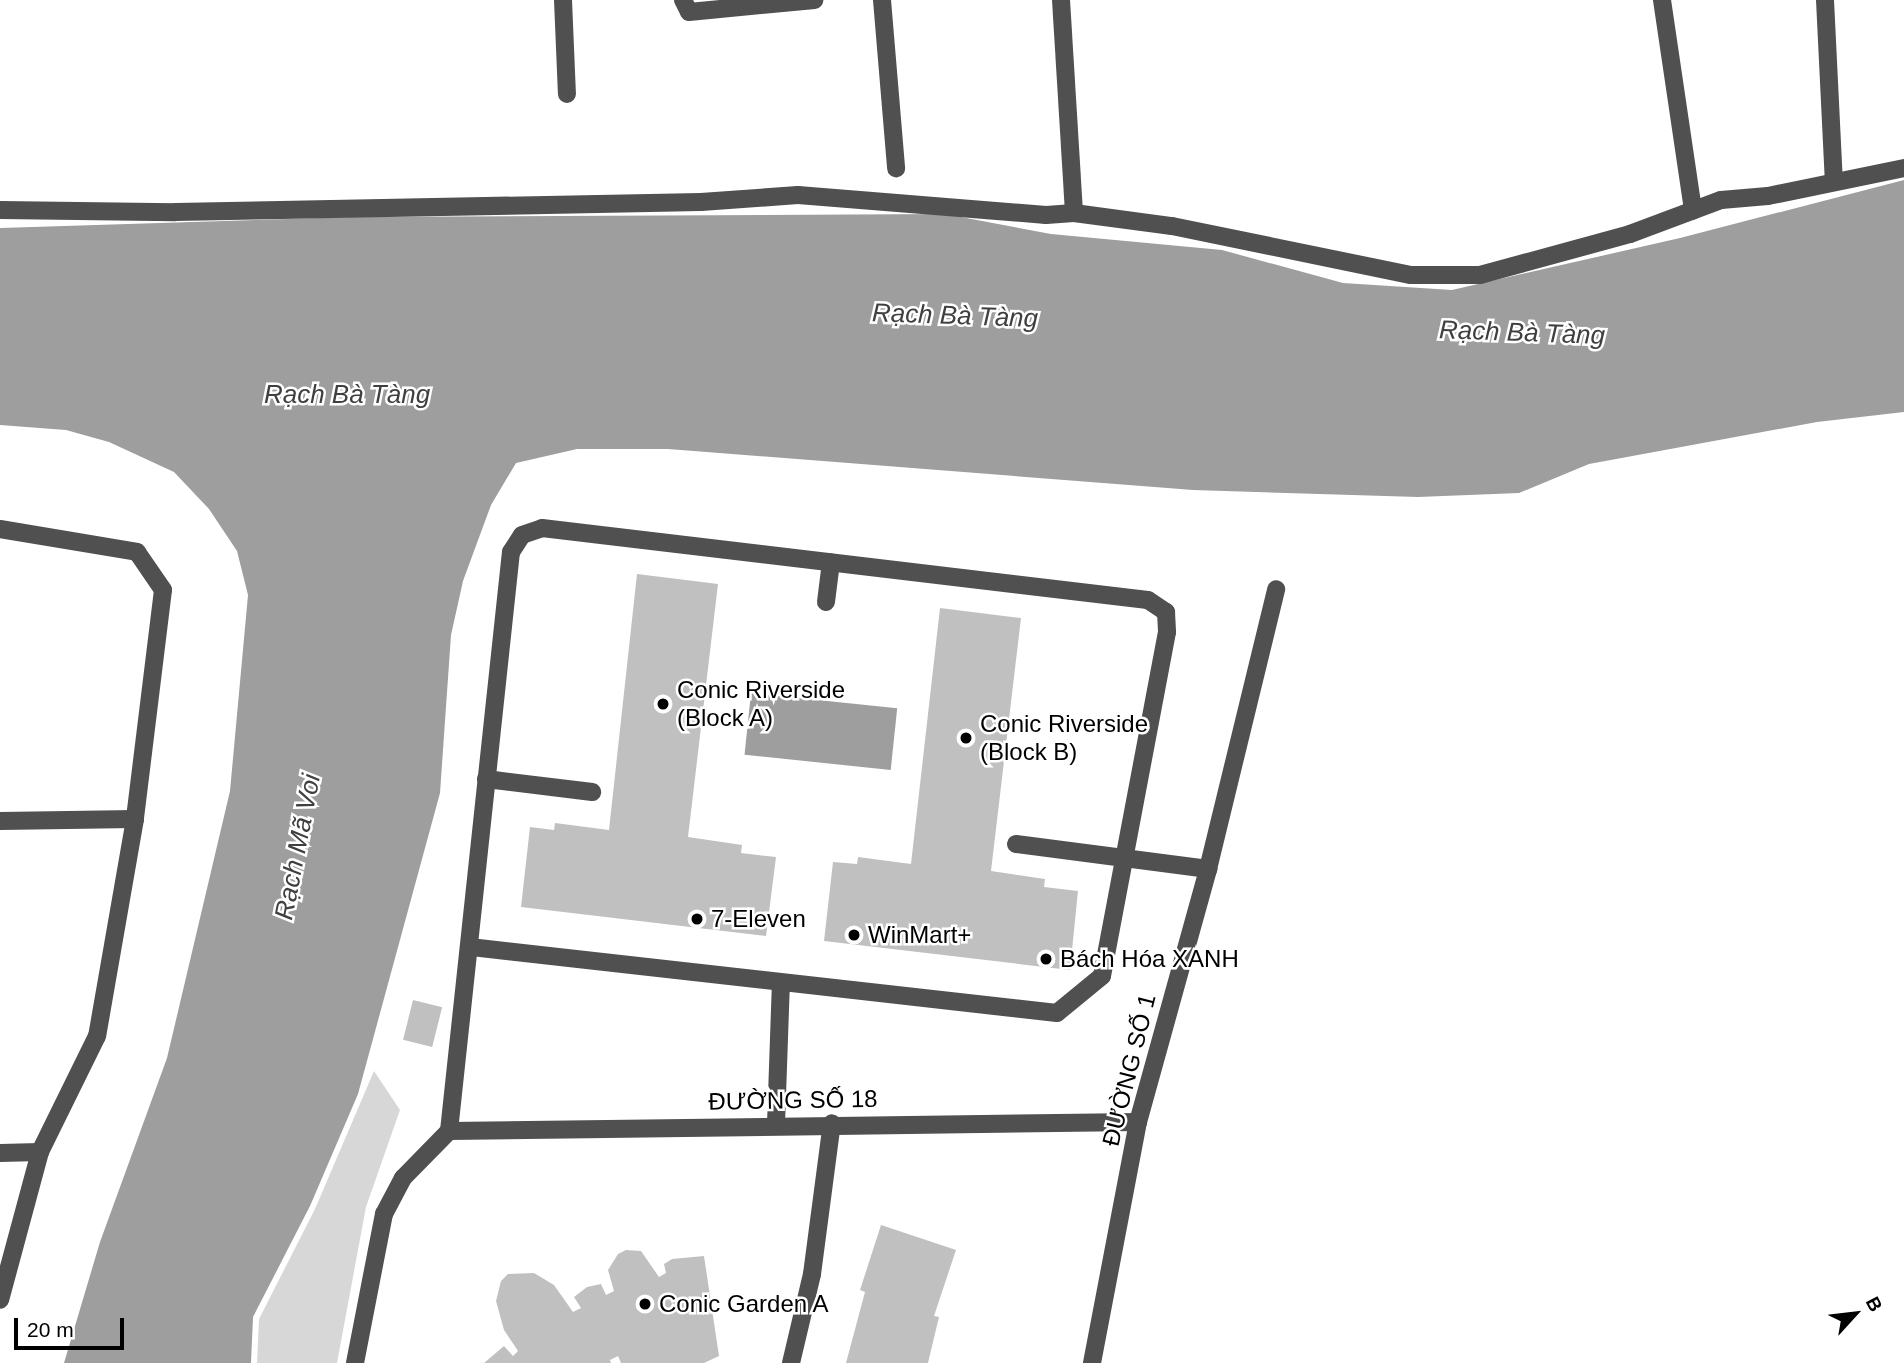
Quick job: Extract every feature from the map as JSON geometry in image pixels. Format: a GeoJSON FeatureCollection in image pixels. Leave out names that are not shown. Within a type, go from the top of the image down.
{"type":"FeatureCollection","features":[{"type":"Feature","properties":{"kind":"street"},"geometry":{"type":"LineString","coordinates":[[563,0],[567,94]]}},
{"type":"Feature","properties":{"kind":"street"},"geometry":{"type":"LineString","coordinates":[[683,0],[689,12],[814,0]]}},
{"type":"Feature","properties":{"kind":"street"},"geometry":{"type":"LineString","coordinates":[[882,0],[896,168]]}},
{"type":"Feature","properties":{"kind":"street"},"geometry":{"type":"LineString","coordinates":[[1060,0],[1074,214]]}},
{"type":"Feature","properties":{"kind":"street"},"geometry":{"type":"LineString","coordinates":[[1662,0],[1693,211]]}},
{"type":"Feature","properties":{"kind":"street"},"geometry":{"type":"LineString","coordinates":[[1825,0],[1834,182]]}},
{"type":"Feature","properties":{"kind":"street"},"geometry":{"type":"LineString","coordinates":[[0,210],[175,212],[687,202],[797,195],[1074,214],[1172,226],[1411,275],[1466,275],[1630,234],[1721,200],[1904,168]]}},
{"type":"Feature","properties":{"kind":"street"},"geometry":{"type":"LineString","coordinates":[[355,1363],[384,1214],[403,1178],[449,1131],[511,552],[522,535],[542,528],[831,562],[1148,600],[1166,612],[1167,632],[1127,861],[1102,976],[1057,1013],[470,947]]}},
{"type":"Feature","properties":{"kind":"street"},"geometry":{"type":"LineString","coordinates":[[0,529],[137,552],[163,590],[135,819],[97,1036],[40,1153],[0,1300]]}},
{"type":"Feature","properties":{"kind":"street"},"geometry":{"type":"LineString","coordinates":[[826,602],[831,562]]}},
{"type":"Feature","properties":{"kind":"street","name":"ĐƯỜNG SỐ 1"},"geometry":{"type":"LineString","coordinates":[[1092,1363],[1138,1122],[1208,869],[1276,589]]}},
{"type":"Feature","properties":{"kind":"street"},"geometry":{"type":"LineString","coordinates":[[486,779],[592,792]]}},
{"type":"Feature","properties":{"kind":"street"},"geometry":{"type":"LineString","coordinates":[[0,821],[135,819]]}},
{"type":"Feature","properties":{"kind":"street"},"geometry":{"type":"LineString","coordinates":[[1016,844],[1127,861],[1208,869]]}},
{"type":"Feature","properties":{"kind":"street"},"geometry":{"type":"LineString","coordinates":[[776,1124],[781,984]]}},
{"type":"Feature","properties":{"kind":"street","name":"ĐƯỜNG SỐ 18"},"geometry":{"type":"LineString","coordinates":[[449,1131],[832,1123],[1138,1122]]}},
{"type":"Feature","properties":{"kind":"street"},"geometry":{"type":"LineString","coordinates":[[791,1363],[812,1274],[832,1123]]}},
{"type":"Feature","properties":{"kind":"street"},"geometry":{"type":"LineString","coordinates":[[0,1153],[40,1153]]}},
{"type":"Feature","properties":{"kind":"shaded area"},"geometry":{"type":"Polygon","coordinates":[[[374,1071],[400,1110],[366,1207],[337,1363],[257,1363],[259,1319],[315,1209],[374,1071]]]}},
{"type":"Feature","properties":{"kind":"water","name":"Rạch Bà Tàng"},"geometry":{"type":"Polygon","coordinates":[[[1904,180],[1904,412],[1817,422],[1589,464],[1519,493],[1418,497],[1193,490],[668,449],[577,449],[516,463],[491,505],[463,581],[451,635],[440,793],[358,1094],[310,1206],[253,1317],[251,1363],[64,1363],[100,1242],[167,1058],[230,791],[248,595],[237,551],[209,509],[174,472],[109,442],[66,430],[0,425],[0,228],[353,217],[945,214],[1051,234],[1222,250],[1343,283],[1452,290],[1680,238],[1904,180]]]}},
{"type":"Feature","properties":{"kind":"water"},"geometry":{"type":"Polygon","coordinates":[[[751,693],[897,708],[891,770],[745,755],[751,693]]]}},
{"type":"Feature","properties":{"kind":"building","name":"Conic Riverside (Block A)"},"geometry":{"type":"Polygon","coordinates":[[[637,574],[718,584],[688,837],[742,845],[741,853],[776,857],[766,936],[521,907],[530,827],[554,830],[555,823],[609,830],[637,574]]]}},
{"type":"Feature","properties":{"kind":"building","name":"Conic Riverside (Block B)"},"geometry":{"type":"Polygon","coordinates":[[[940,608],[1021,618],[991,871],[1045,879],[1044,887],[1078,891],[1070,970],[824,941],[833,862],[857,864],[858,857],[911,864],[940,608]]]}},
{"type":"Feature","properties":{"kind":"building"},"geometry":{"type":"Polygon","coordinates":[[[413,1000],[442,1007],[432,1047],[403,1040],[413,1000]]]}},
{"type":"Feature","properties":{"kind":"building"},"geometry":{"type":"Polygon","coordinates":[[[881,1225],[956,1250],[934,1316],[939,1317],[928,1363],[846,1363],[865,1292],[860,1290],[881,1225]]]}},
{"type":"Feature","properties":{"kind":"building","name":"Conic Garden A"},"geometry":{"type":"Polygon","coordinates":[[[626,1250],[641,1251],[659,1277],[666,1273],[664,1264],[672,1259],[704,1256],[719,1356],[704,1363],[621,1363],[618,1356],[610,1360],[611,1363],[484,1363],[504,1346],[513,1356],[518,1351],[504,1330],[496,1301],[501,1281],[508,1274],[534,1273],[554,1285],[573,1312],[581,1308],[574,1297],[587,1287],[601,1284],[606,1295],[614,1291],[608,1270],[618,1254],[626,1250]]]}},
{"type":"Feature","properties":{"kind":"place","name":"Conic Riverside (Block A)"},"geometry":{"type":"Point","coordinates":[663,704]}},
{"type":"Feature","properties":{"kind":"place","name":"Conic Riverside (Block B)"},"geometry":{"type":"Point","coordinates":[966,738]}},
{"type":"Feature","properties":{"kind":"place","name":"7-Eleven"},"geometry":{"type":"Point","coordinates":[697,919]}},
{"type":"Feature","properties":{"kind":"place","name":"WinMart+"},"geometry":{"type":"Point","coordinates":[854,935]}},
{"type":"Feature","properties":{"kind":"place","name":"Bách Hóa XANH"},"geometry":{"type":"Point","coordinates":[1046,959]}},
{"type":"Feature","properties":{"kind":"place","name":"Conic Garden A"},"geometry":{"type":"Point","coordinates":[645,1304]}},
{"type":"Feature","properties":{"kind":"water label","name":"Rạch Mã Voi"},"geometry":{"type":"Point","coordinates":[298,847]}}]}
